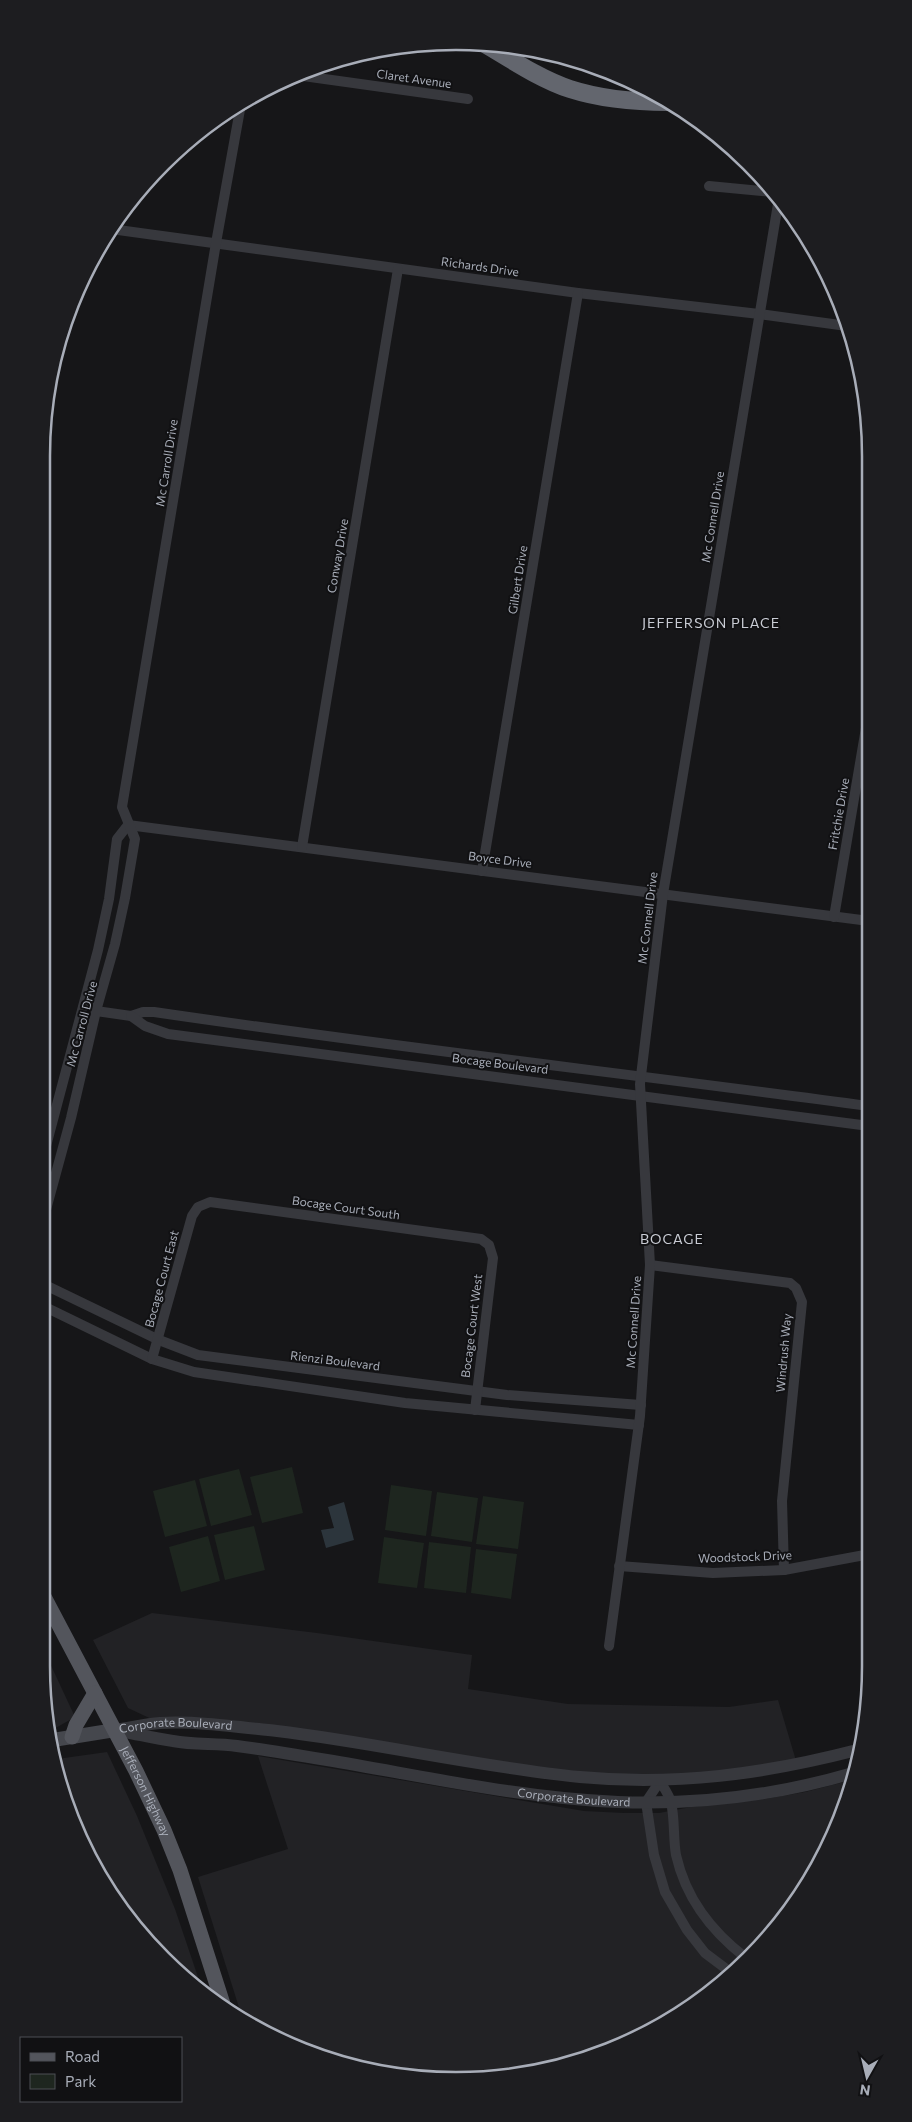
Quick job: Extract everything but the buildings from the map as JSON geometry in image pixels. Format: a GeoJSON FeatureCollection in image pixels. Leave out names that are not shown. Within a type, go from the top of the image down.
{"type":"FeatureCollection","features":[{"type":"Feature","properties":{"kind":"highway"},"geometry":{"type":"LineString","coordinates":[[499,52],[531,71],[569,89],[609,98],[653,101]]}},
{"type":"Feature","properties":{"kind":"main road","name":"Jefferson Highway"},"geometry":{"type":"LineString","coordinates":[[50,1608],[115,1730],[168,1839],[180,1870],[221,1997]]}},
{"type":"Feature","properties":{"kind":"main road"},"geometry":{"type":"LineString","coordinates":[[72,1737],[76,1725],[96,1693]]}},
{"type":"Feature","properties":{"kind":"main road"},"geometry":{"type":"LineString","coordinates":[[57,1740],[115,1730]]}},
{"type":"Feature","properties":{"kind":"street","name":"Claret Avenue"},"geometry":{"type":"LineString","coordinates":[[311,77],[468,99]]}},
{"type":"Feature","properties":{"kind":"street","name":"Mc Carroll Drive"},"geometry":{"type":"LineString","coordinates":[[50,1195],[71,1118],[96,1011],[115,944],[132,859],[135,840],[122,807],[216,242],[240,112]]}},
{"type":"Feature","properties":{"kind":"street"},"geometry":{"type":"LineString","coordinates":[[709,186],[764,191]]}},
{"type":"Feature","properties":{"kind":"street","name":"Mc Connell Drive"},"geometry":{"type":"LineString","coordinates":[[609,1646],[639,1426],[650,1265],[641,1076],[663,894],[777,208]]}},
{"type":"Feature","properties":{"kind":"street","name":"Richards Drive"},"geometry":{"type":"LineString","coordinates":[[118,230],[578,293],[840,325]]}},
{"type":"Feature","properties":{"kind":"street","name":"Conway Drive"},"geometry":{"type":"LineString","coordinates":[[302,847],[398,269]]}},
{"type":"Feature","properties":{"kind":"street","name":"Gilbert Drive"},"geometry":{"type":"LineString","coordinates":[[482,870],[578,293]]}},
{"type":"Feature","properties":{"kind":"street","name":"Fritchie Drive"},"geometry":{"type":"LineString","coordinates":[[834,917],[862,751]]}},
{"type":"Feature","properties":{"kind":"street","name":"Mc Carroll Drive"},"geometry":{"type":"LineString","coordinates":[[50,1131],[98,950],[109,899],[118,839],[128,825]]}},
{"type":"Feature","properties":{"kind":"street","name":"Boyce Drive"},"geometry":{"type":"LineString","coordinates":[[128,825],[862,920]]}},
{"type":"Feature","properties":{"kind":"street","name":"Bocage Boulevard"},"geometry":{"type":"LineString","coordinates":[[96,1011],[131,1016],[143,1012],[154,1012],[483,1057],[862,1105]]}},
{"type":"Feature","properties":{"kind":"street","name":"Bocage Boulevard"},"geometry":{"type":"LineString","coordinates":[[131,1016],[145,1026],[168,1034],[641,1094],[862,1125]]}},
{"type":"Feature","properties":{"kind":"street","name":"Bocage Court South"},"geometry":{"type":"LineString","coordinates":[[198,1207],[210,1202],[481,1239],[490,1245]]}},
{"type":"Feature","properties":{"kind":"street","name":"Bocage Court East"},"geometry":{"type":"LineString","coordinates":[[152,1359],[159,1340],[192,1216],[198,1207]]}},
{"type":"Feature","properties":{"kind":"street","name":"Bocage Court West"},"geometry":{"type":"LineString","coordinates":[[475,1410],[493,1258],[490,1245]]}},
{"type":"Feature","properties":{"kind":"street","name":"Windrush Way"},"geometry":{"type":"LineString","coordinates":[[650,1265],[790,1283],[798,1292],[802,1302],[782,1506],[784,1570]]}},
{"type":"Feature","properties":{"kind":"street","name":"Rienzi Boulevard"},"geometry":{"type":"LineString","coordinates":[[50,1287],[159,1340],[198,1355],[477,1391],[641,1405]]}},
{"type":"Feature","properties":{"kind":"street"},"geometry":{"type":"LineString","coordinates":[[50,1309],[152,1359],[194,1372],[405,1402],[639,1426]]}},
{"type":"Feature","properties":{"kind":"street","name":"Woodstock Drive"},"geometry":{"type":"LineString","coordinates":[[619,1566],[713,1573],[784,1570],[862,1555]]}},
{"type":"Feature","properties":{"kind":"street","name":"Corporate Boulevard"},"geometry":{"type":"LineString","coordinates":[[115,1730],[160,1724],[248,1728],[310,1735],[571,1776],[660,1782],[743,1774],[790,1766],[853,1751]]}},
{"type":"Feature","properties":{"kind":"street","name":"Corporate Boulevard"},"geometry":{"type":"LineString","coordinates":[[115,1730],[174,1742],[235,1746],[565,1798],[646,1802],[713,1799],[775,1791],[847,1775]]}},
{"type":"Feature","properties":{"kind":"street"},"geometry":{"type":"LineString","coordinates":[[726,1969],[705,1953],[687,1930],[665,1892],[654,1855],[646,1802],[660,1782],[671,1801],[676,1856],[687,1885],[702,1915],[723,1941],[741,1955]]}},
{"type":"Feature","properties":{"kind":"shaded area"},"geometry":{"type":"Polygon","coordinates":[[[344,1502],[354,1540],[326,1548],[321,1530],[334,1528],[328,1507],[344,1502]]]}},
{"type":"Feature","properties":{"kind":"shaded area"},"geometry":{"type":"Polygon","coordinates":[[[152,1613],[317,1633],[472,1655],[468,1689],[568,1704],[729,1707],[778,1700],[797,1764],[662,1777],[580,1777],[386,1748],[160,1723],[128,1708],[93,1640],[152,1613]]]}},
{"type":"Feature","properties":{"kind":"shaded area"},"geometry":{"type":"Polygon","coordinates":[[[50,1663],[75,1717],[55,1728],[50,1663]]]}},
{"type":"Feature","properties":{"kind":"shaded area"},"geometry":{"type":"Polygon","coordinates":[[[107,1752],[137,1816],[175,1909],[199,1980],[151,1934],[118,1892],[92,1846],[81,1821],[61,1758],[107,1752]]]}},
{"type":"Feature","properties":{"kind":"shaded area"},"geometry":{"type":"Polygon","coordinates":[[[258,1756],[584,1811],[624,1813],[659,1813],[691,1807],[765,1799],[805,1792],[845,1782],[820,1846],[794,1892],[761,1934],[724,1971],[682,2004],[636,2030],[587,2050],[561,2058],[509,2069],[456,2072],[429,2071],[377,2064],[351,2058],[301,2041],[240,2010],[198,1877],[288,1849],[258,1756]]]}},
{"type":"Feature","properties":{"kind":"green space"},"geometry":{"type":"Polygon","coordinates":[[[292,1467],[303,1513],[262,1523],[250,1477],[292,1467]]]}},
{"type":"Feature","properties":{"kind":"green space"},"geometry":{"type":"Polygon","coordinates":[[[239,1469],[252,1515],[211,1526],[199,1479],[239,1469]]]}},
{"type":"Feature","properties":{"kind":"green space"},"geometry":{"type":"Polygon","coordinates":[[[195,1480],[207,1526],[165,1537],[153,1491],[195,1480]]]}},
{"type":"Feature","properties":{"kind":"green space"},"geometry":{"type":"Polygon","coordinates":[[[391,1485],[432,1491],[426,1536],[385,1530],[391,1485]]]}},
{"type":"Feature","properties":{"kind":"green space"},"geometry":{"type":"Polygon","coordinates":[[[437,1492],[478,1498],[472,1542],[431,1536],[437,1492]]]}},
{"type":"Feature","properties":{"kind":"green space"},"geometry":{"type":"Polygon","coordinates":[[[483,1496],[524,1502],[518,1549],[476,1544],[483,1496]]]}},
{"type":"Feature","properties":{"kind":"green space"},"geometry":{"type":"Polygon","coordinates":[[[254,1526],[265,1570],[225,1580],[214,1535],[254,1526]]]}},
{"type":"Feature","properties":{"kind":"green space"},"geometry":{"type":"Polygon","coordinates":[[[208,1536],[220,1581],[181,1592],[169,1547],[208,1536]]]}},
{"type":"Feature","properties":{"kind":"green space"},"geometry":{"type":"Polygon","coordinates":[[[384,1537],[424,1543],[417,1588],[378,1583],[384,1537]]]}},
{"type":"Feature","properties":{"kind":"green space"},"geometry":{"type":"Polygon","coordinates":[[[429,1542],[471,1547],[466,1593],[424,1588],[429,1542]]]}},
{"type":"Feature","properties":{"kind":"green space"},"geometry":{"type":"Polygon","coordinates":[[[476,1549],[517,1554],[511,1599],[471,1593],[476,1549]]]}},
{"type":"Feature","properties":{"kind":"district","name":"JEFFERSON PLACE"},"geometry":{"type":"Point","coordinates":[711,623]}},
{"type":"Feature","properties":{"kind":"district","name":"BOCAGE"},"geometry":{"type":"Point","coordinates":[672,1239]}}]}
